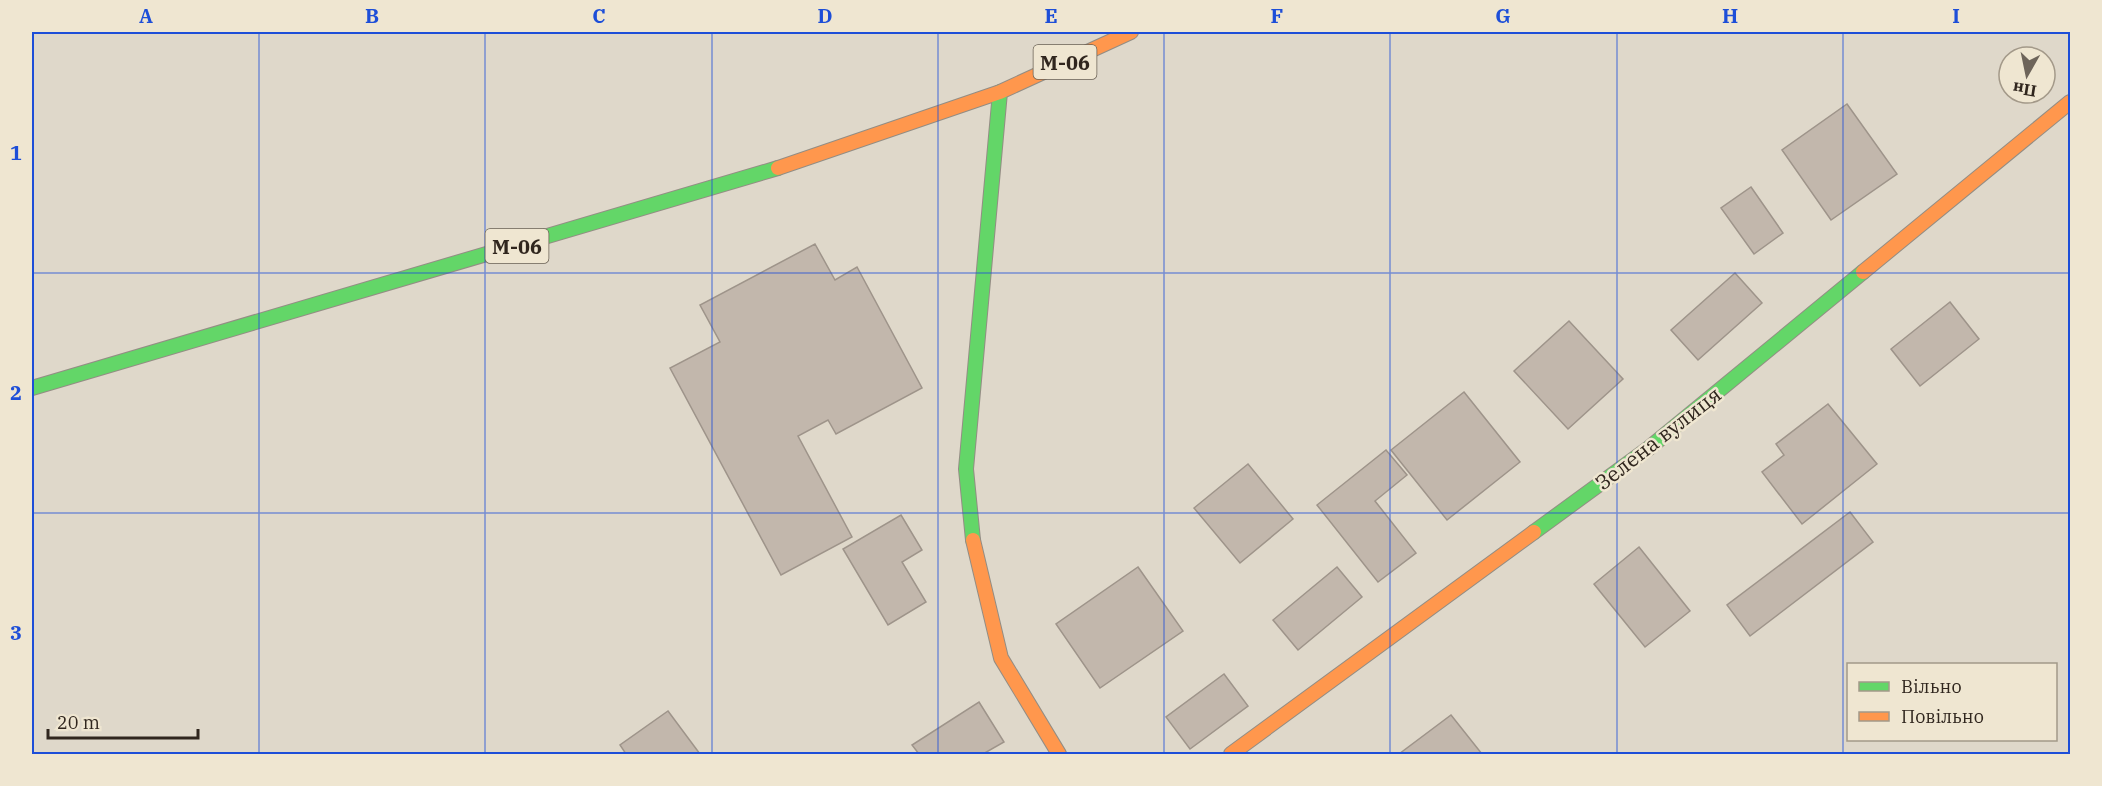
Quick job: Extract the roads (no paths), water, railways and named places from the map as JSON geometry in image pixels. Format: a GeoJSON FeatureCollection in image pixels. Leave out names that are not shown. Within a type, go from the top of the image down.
{"type":"FeatureCollection","features":[{"type":"Feature","properties":{"kind":"main road","name":"М-06"},"geometry":{"type":"LineString","coordinates":[[32,388],[819,156],[1000,92],[1131,32]]}},
{"type":"Feature","properties":{"kind":"main road"},"geometry":{"type":"LineString","coordinates":[[1000,92],[966,469],[974,552],[1001,658],[1059,754]]}},
{"type":"Feature","properties":{"kind":"main road","name":"Зелена вулиця"},"geometry":{"type":"LineString","coordinates":[[1231,754],[1649,448],[2070,102]]}}]}
